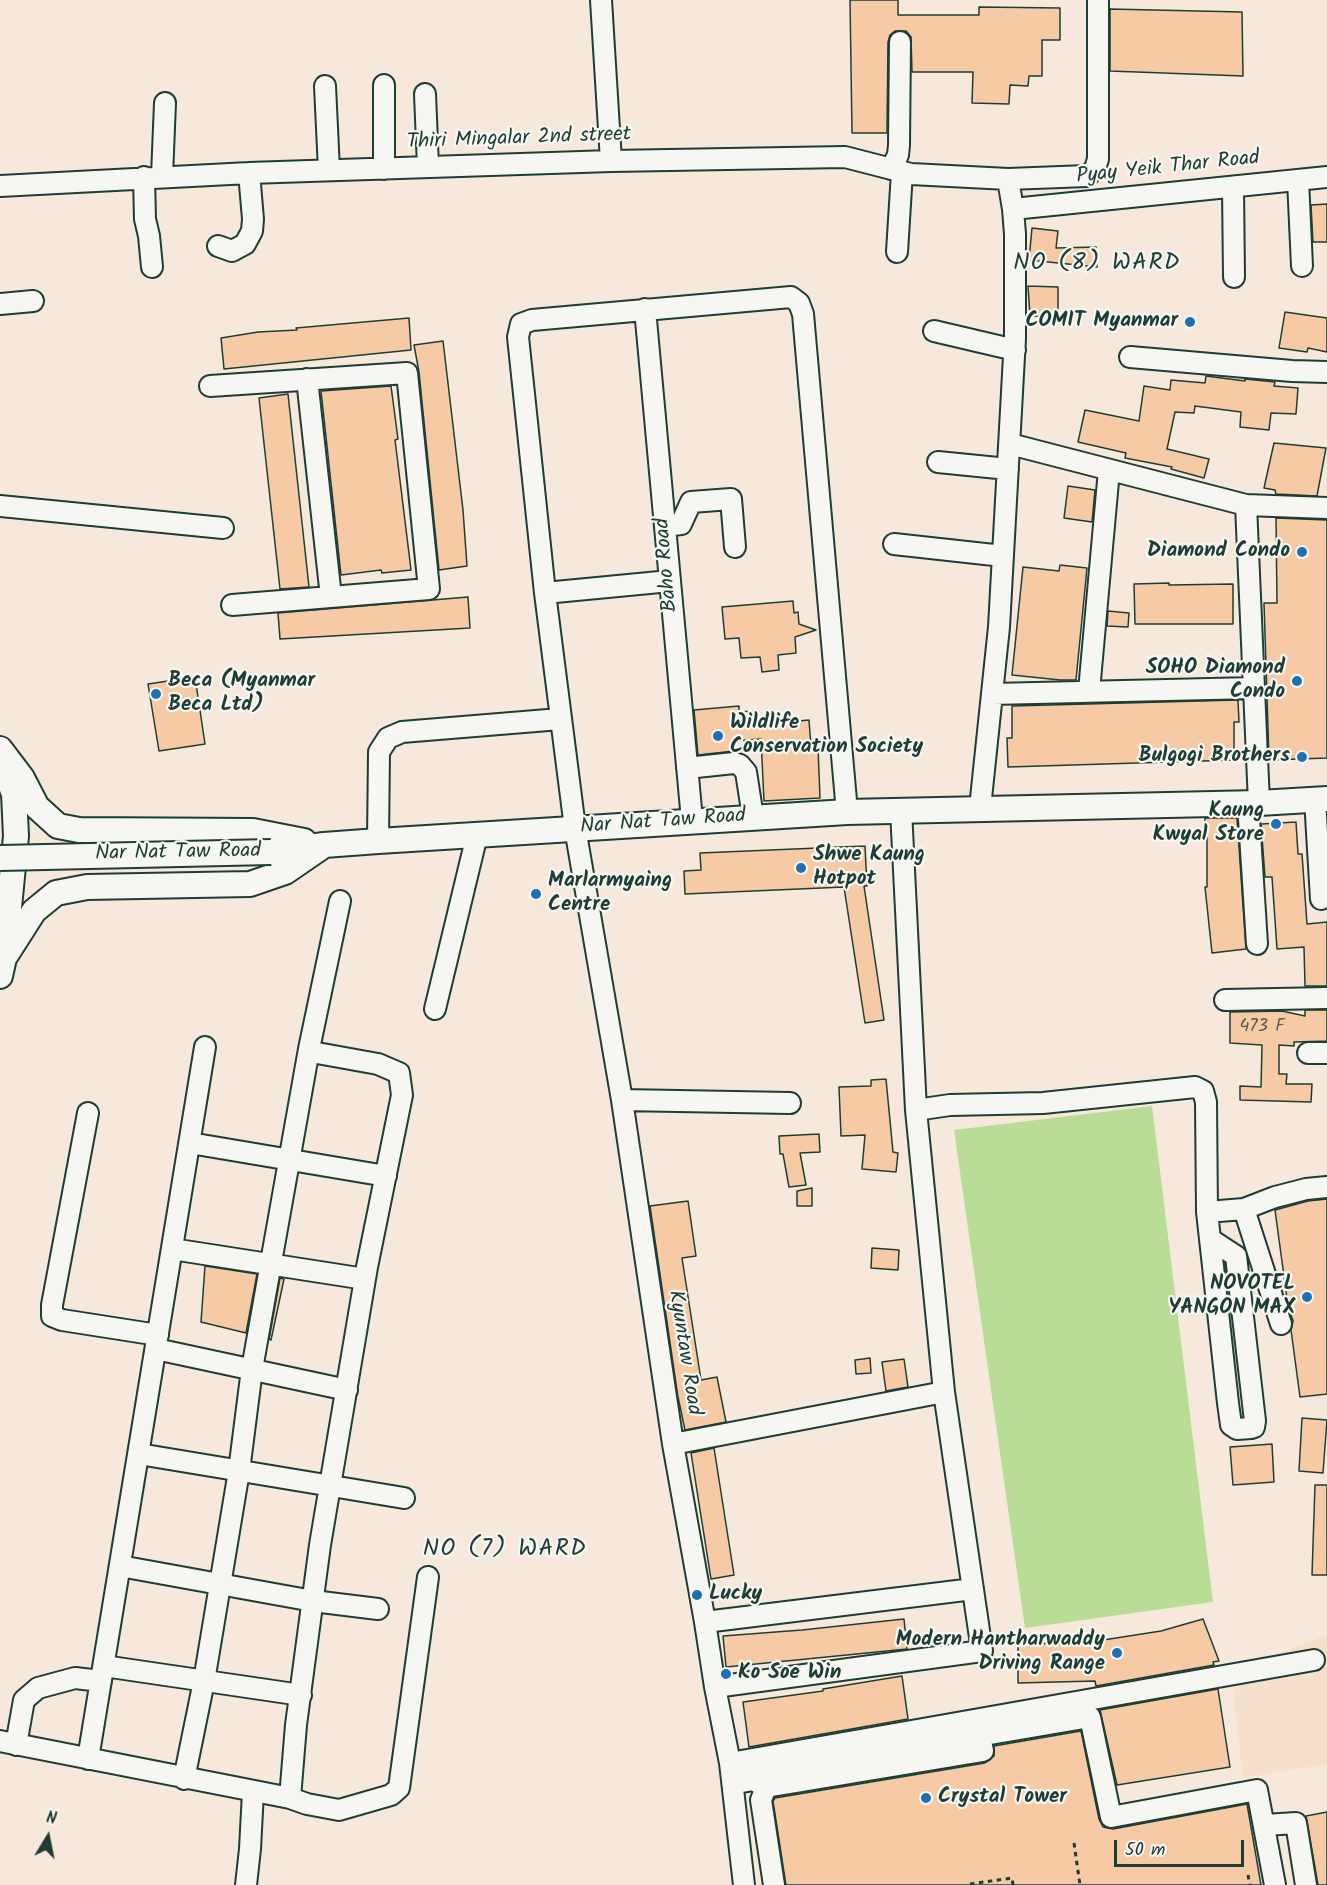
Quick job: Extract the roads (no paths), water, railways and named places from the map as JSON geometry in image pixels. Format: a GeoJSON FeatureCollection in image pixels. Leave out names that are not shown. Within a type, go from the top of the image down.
{"type":"FeatureCollection","features":[{"type":"Feature","properties":{"kind":"main road"},"geometry":{"type":"LineString","coordinates":[[0,748],[22,778],[37,807],[58,825],[79,830],[253,831],[324,845]]}},
{"type":"Feature","properties":{"kind":"main road"},"geometry":{"type":"LineString","coordinates":[[0,757],[14,794],[16,836],[2,967]]}},
{"type":"Feature","properties":{"kind":"main road","name":"Nar Nat Taw Road"},"geometry":{"type":"LineString","coordinates":[[0,858],[271,852],[324,845],[847,812],[1254,803],[1321,799]]}},
{"type":"Feature","properties":{"kind":"main road"},"geometry":{"type":"LineString","coordinates":[[2,967],[34,910],[57,893],[87,887],[250,884],[285,872],[324,845]]}},
{"type":"Feature","properties":{"kind":"street"},"geometry":{"type":"LineString","coordinates":[[601,0],[611,161]]}},
{"type":"Feature","properties":{"kind":"street","name":"Thiri Mingalar 2nd street"},"geometry":{"type":"LineString","coordinates":[[0,186],[329,170],[611,161],[845,157],[897,170],[1008,180],[1087,176],[1095,169],[1098,159],[1098,0]]}},
{"type":"Feature","properties":{"kind":"street"},"geometry":{"type":"LineString","coordinates":[[897,252],[900,42]]}},
{"type":"Feature","properties":{"kind":"street"},"geometry":{"type":"LineString","coordinates":[[384,85],[384,169]]}},
{"type":"Feature","properties":{"kind":"street"},"geometry":{"type":"LineString","coordinates":[[325,86],[329,170]]}},
{"type":"Feature","properties":{"kind":"street"},"geometry":{"type":"LineString","coordinates":[[425,94],[428,167]]}},
{"type":"Feature","properties":{"kind":"street"},"geometry":{"type":"LineString","coordinates":[[152,267],[145,219],[165,103]]}},
{"type":"Feature","properties":{"kind":"street"},"geometry":{"type":"LineString","coordinates":[[219,246],[232,251],[245,244],[252,231],[249,173]]}},
{"type":"Feature","properties":{"kind":"street","name":"Pyay Yeik Thar Road"},"geometry":{"type":"LineString","coordinates":[[1013,209],[1327,177]]}},
{"type":"Feature","properties":{"kind":"street"},"geometry":{"type":"LineString","coordinates":[[980,808],[999,627],[1015,350],[1013,209],[1008,180]]}},
{"type":"Feature","properties":{"kind":"street"},"geometry":{"type":"LineString","coordinates":[[1298,180],[1302,266]]}},
{"type":"Feature","properties":{"kind":"street"},"geometry":{"type":"LineString","coordinates":[[1233,187],[1234,277]]}},
{"type":"Feature","properties":{"kind":"street"},"geometry":{"type":"LineString","coordinates":[[645,309],[791,297],[800,303],[803,314],[847,812]]}},
{"type":"Feature","properties":{"kind":"street"},"geometry":{"type":"LineString","coordinates":[[0,304],[33,301]]}},
{"type":"Feature","properties":{"kind":"street","name":"Baho Road"},"geometry":{"type":"LineString","coordinates":[[645,309],[692,820]]}},
{"type":"Feature","properties":{"kind":"street","name":"Kyuntaw Road"},"geometry":{"type":"LineString","coordinates":[[645,309],[532,320],[521,324],[518,337],[545,593],[575,828],[622,1100],[673,1444],[733,1780],[744,1885]]}},
{"type":"Feature","properties":{"kind":"street"},"geometry":{"type":"LineString","coordinates":[[934,331],[1015,350]]}},
{"type":"Feature","properties":{"kind":"street"},"geometry":{"type":"LineString","coordinates":[[1130,357],[1327,372]]}},
{"type":"Feature","properties":{"kind":"street"},"geometry":{"type":"LineString","coordinates":[[210,386],[407,373],[429,589],[232,605]]}},
{"type":"Feature","properties":{"kind":"street"},"geometry":{"type":"LineString","coordinates":[[307,379],[331,597]]}},
{"type":"Feature","properties":{"kind":"street"},"geometry":{"type":"LineString","coordinates":[[1010,444],[1246,505],[1327,508]]}},
{"type":"Feature","properties":{"kind":"street"},"geometry":{"type":"LineString","coordinates":[[938,462],[1008,469]]}},
{"type":"Feature","properties":{"kind":"street"},"geometry":{"type":"LineString","coordinates":[[1089,691],[1109,470]]}},
{"type":"Feature","properties":{"kind":"street"},"geometry":{"type":"LineString","coordinates":[[665,526],[681,524],[691,502],[731,499],[735,547]]}},
{"type":"Feature","properties":{"kind":"street"},"geometry":{"type":"LineString","coordinates":[[1246,505],[1254,688],[1257,944]]}},
{"type":"Feature","properties":{"kind":"street"},"geometry":{"type":"LineString","coordinates":[[0,506],[223,528]]}},
{"type":"Feature","properties":{"kind":"street"},"geometry":{"type":"LineString","coordinates":[[894,544],[1003,556]]}},
{"type":"Feature","properties":{"kind":"street"},"geometry":{"type":"LineString","coordinates":[[545,593],[670,581]]}},
{"type":"Feature","properties":{"kind":"street"},"geometry":{"type":"LineString","coordinates":[[992,694],[1254,688]]}},
{"type":"Feature","properties":{"kind":"street"},"geometry":{"type":"LineString","coordinates":[[378,842],[378,752],[388,738],[402,732],[560,719]]}},
{"type":"Feature","properties":{"kind":"street"},"geometry":{"type":"LineString","coordinates":[[687,768],[734,763],[740,765],[746,772],[753,817]]}},
{"type":"Feature","properties":{"kind":"street"},"geometry":{"type":"LineString","coordinates":[[1321,799],[1321,899]]}},
{"type":"Feature","properties":{"kind":"street"},"geometry":{"type":"LineString","coordinates":[[715,1687],[982,1651],[944,1392],[916,1110],[901,810]]}},
{"type":"Feature","properties":{"kind":"street"},"geometry":{"type":"LineString","coordinates":[[435,1009],[477,835]]}},
{"type":"Feature","properties":{"kind":"street"},"geometry":{"type":"LineString","coordinates":[[184,1779],[204,1681],[239,1471],[252,1369],[272,1264],[288,1159],[340,901]]}},
{"type":"Feature","properties":{"kind":"street"},"geometry":{"type":"LineString","coordinates":[[1225,1000],[1327,998]]}},
{"type":"Feature","properties":{"kind":"street"},"geometry":{"type":"LineString","coordinates":[[88,1759],[205,1047]]}},
{"type":"Feature","properties":{"kind":"street"},"geometry":{"type":"LineString","coordinates":[[290,1798],[296,1725],[330,1487],[365,1279],[402,1095],[399,1073],[378,1064],[317,1053],[309,1049]]}},
{"type":"Feature","properties":{"kind":"street"},"geometry":{"type":"LineString","coordinates":[[916,1110],[950,1105],[1043,1103],[1195,1087],[1203,1091],[1206,1102],[1207,1212],[1210,1239],[1231,1425],[1237,1429],[1251,1428],[1254,1427],[1254,1421],[1236,1256],[1210,1239]]}},
{"type":"Feature","properties":{"kind":"street"},"geometry":{"type":"LineString","coordinates":[[622,1100],[790,1103]]}},
{"type":"Feature","properties":{"kind":"street"},"geometry":{"type":"LineString","coordinates":[[88,1113],[52,1305],[52,1316],[252,1369],[347,1390]]}},
{"type":"Feature","properties":{"kind":"street"},"geometry":{"type":"LineString","coordinates":[[190,1143],[386,1176]]}},
{"type":"Feature","properties":{"kind":"street"},"geometry":{"type":"LineString","coordinates":[[1207,1212],[1244,1209],[1275,1197],[1306,1189],[1327,1187]]}},
{"type":"Feature","properties":{"kind":"street"},"geometry":{"type":"LineString","coordinates":[[1244,1209],[1281,1324]]}},
{"type":"Feature","properties":{"kind":"street"},"geometry":{"type":"LineString","coordinates":[[172,1249],[365,1279]]}},
{"type":"Feature","properties":{"kind":"street"},"geometry":{"type":"LineString","coordinates":[[673,1444],[944,1392]]}},
{"type":"Feature","properties":{"kind":"street"},"geometry":{"type":"LineString","coordinates":[[139,1454],[404,1498]]}},
{"type":"Feature","properties":{"kind":"street"},"geometry":{"type":"LineString","coordinates":[[120,1566],[313,1601],[378,1609]]}},
{"type":"Feature","properties":{"kind":"street"},"geometry":{"type":"LineString","coordinates":[[300,1695],[204,1681],[102,1674],[75,1678],[38,1688],[24,1700],[8,1743],[290,1798],[339,1810],[391,1795],[399,1788],[428,1577]]}},
{"type":"Feature","properties":{"kind":"street"},"geometry":{"type":"LineString","coordinates":[[705,1622],[973,1589]]}},
{"type":"Feature","properties":{"kind":"street"},"geometry":{"type":"LineString","coordinates":[[733,1780],[1314,1660]]}},
{"type":"Feature","properties":{"kind":"street"},"geometry":{"type":"LineString","coordinates":[[733,1780],[760,1787],[1090,1717],[1111,1817],[1257,1790],[1275,1885]]}},
{"type":"Feature","properties":{"kind":"street"},"geometry":{"type":"LineString","coordinates":[[733,1780],[760,1787],[983,1751],[982,1746],[766,1783],[760,1787]]}},
{"type":"Feature","properties":{"kind":"street"},"geometry":{"type":"LineString","coordinates":[[760,1787],[774,1885]]}},
{"type":"Feature","properties":{"kind":"street"},"geometry":{"type":"LineString","coordinates":[[246,1885],[253,1792]]}},
{"type":"Feature","properties":{"kind":"street"},"geometry":{"type":"LineString","coordinates":[[1265,1825],[1296,1823],[1306,1885]]}},
{"type":"Feature","properties":{"kind":"place","name":"COMIT Myanmar"},"geometry":{"type":"Point","coordinates":[1190,322]}},
{"type":"Feature","properties":{"kind":"place","name":"Diamond Condo"},"geometry":{"type":"Point","coordinates":[1302,552]}},
{"type":"Feature","properties":{"kind":"place","name":"SOHO Diamond Condo"},"geometry":{"type":"Point","coordinates":[1297,681]}},
{"type":"Feature","properties":{"kind":"place","name":"Beca (Myanmar Beca Ltd)"},"geometry":{"type":"Point","coordinates":[156,694]}},
{"type":"Feature","properties":{"kind":"place","name":"Wildlife Conservation Society"},"geometry":{"type":"Point","coordinates":[718,736]}},
{"type":"Feature","properties":{"kind":"place","name":"Bulgogi Brothers"},"geometry":{"type":"Point","coordinates":[1302,757]}},
{"type":"Feature","properties":{"kind":"place","name":"Kaung Kwyal Store"},"geometry":{"type":"Point","coordinates":[1276,824]}},
{"type":"Feature","properties":{"kind":"place","name":"Shwe Kaung Hotpot"},"geometry":{"type":"Point","coordinates":[801,868]}},
{"type":"Feature","properties":{"kind":"place","name":"Marlarmyaing Centre"},"geometry":{"type":"Point","coordinates":[536,894]}},
{"type":"Feature","properties":{"kind":"place","name":"NOVOTEL YANGON MAX"},"geometry":{"type":"Point","coordinates":[1307,1297]}},
{"type":"Feature","properties":{"kind":"place","name":"Lucky"},"geometry":{"type":"Point","coordinates":[697,1595]}},
{"type":"Feature","properties":{"kind":"place","name":"Modern Hantharwaddy Driving Range"},"geometry":{"type":"Point","coordinates":[1117,1653]}},
{"type":"Feature","properties":{"kind":"place","name":"Ko Soe Win"},"geometry":{"type":"Point","coordinates":[726,1674]}},
{"type":"Feature","properties":{"kind":"place","name":"Crystal Tower"},"geometry":{"type":"Point","coordinates":[926,1798]}},
{"type":"Feature","properties":{"kind":"district","name":"NO (8) WARD"},"geometry":{"type":"Point","coordinates":[1097,265]}},
{"type":"Feature","properties":{"kind":"district","name":"NO (7) WARD"},"geometry":{"type":"Point","coordinates":[505,1551]}}]}
